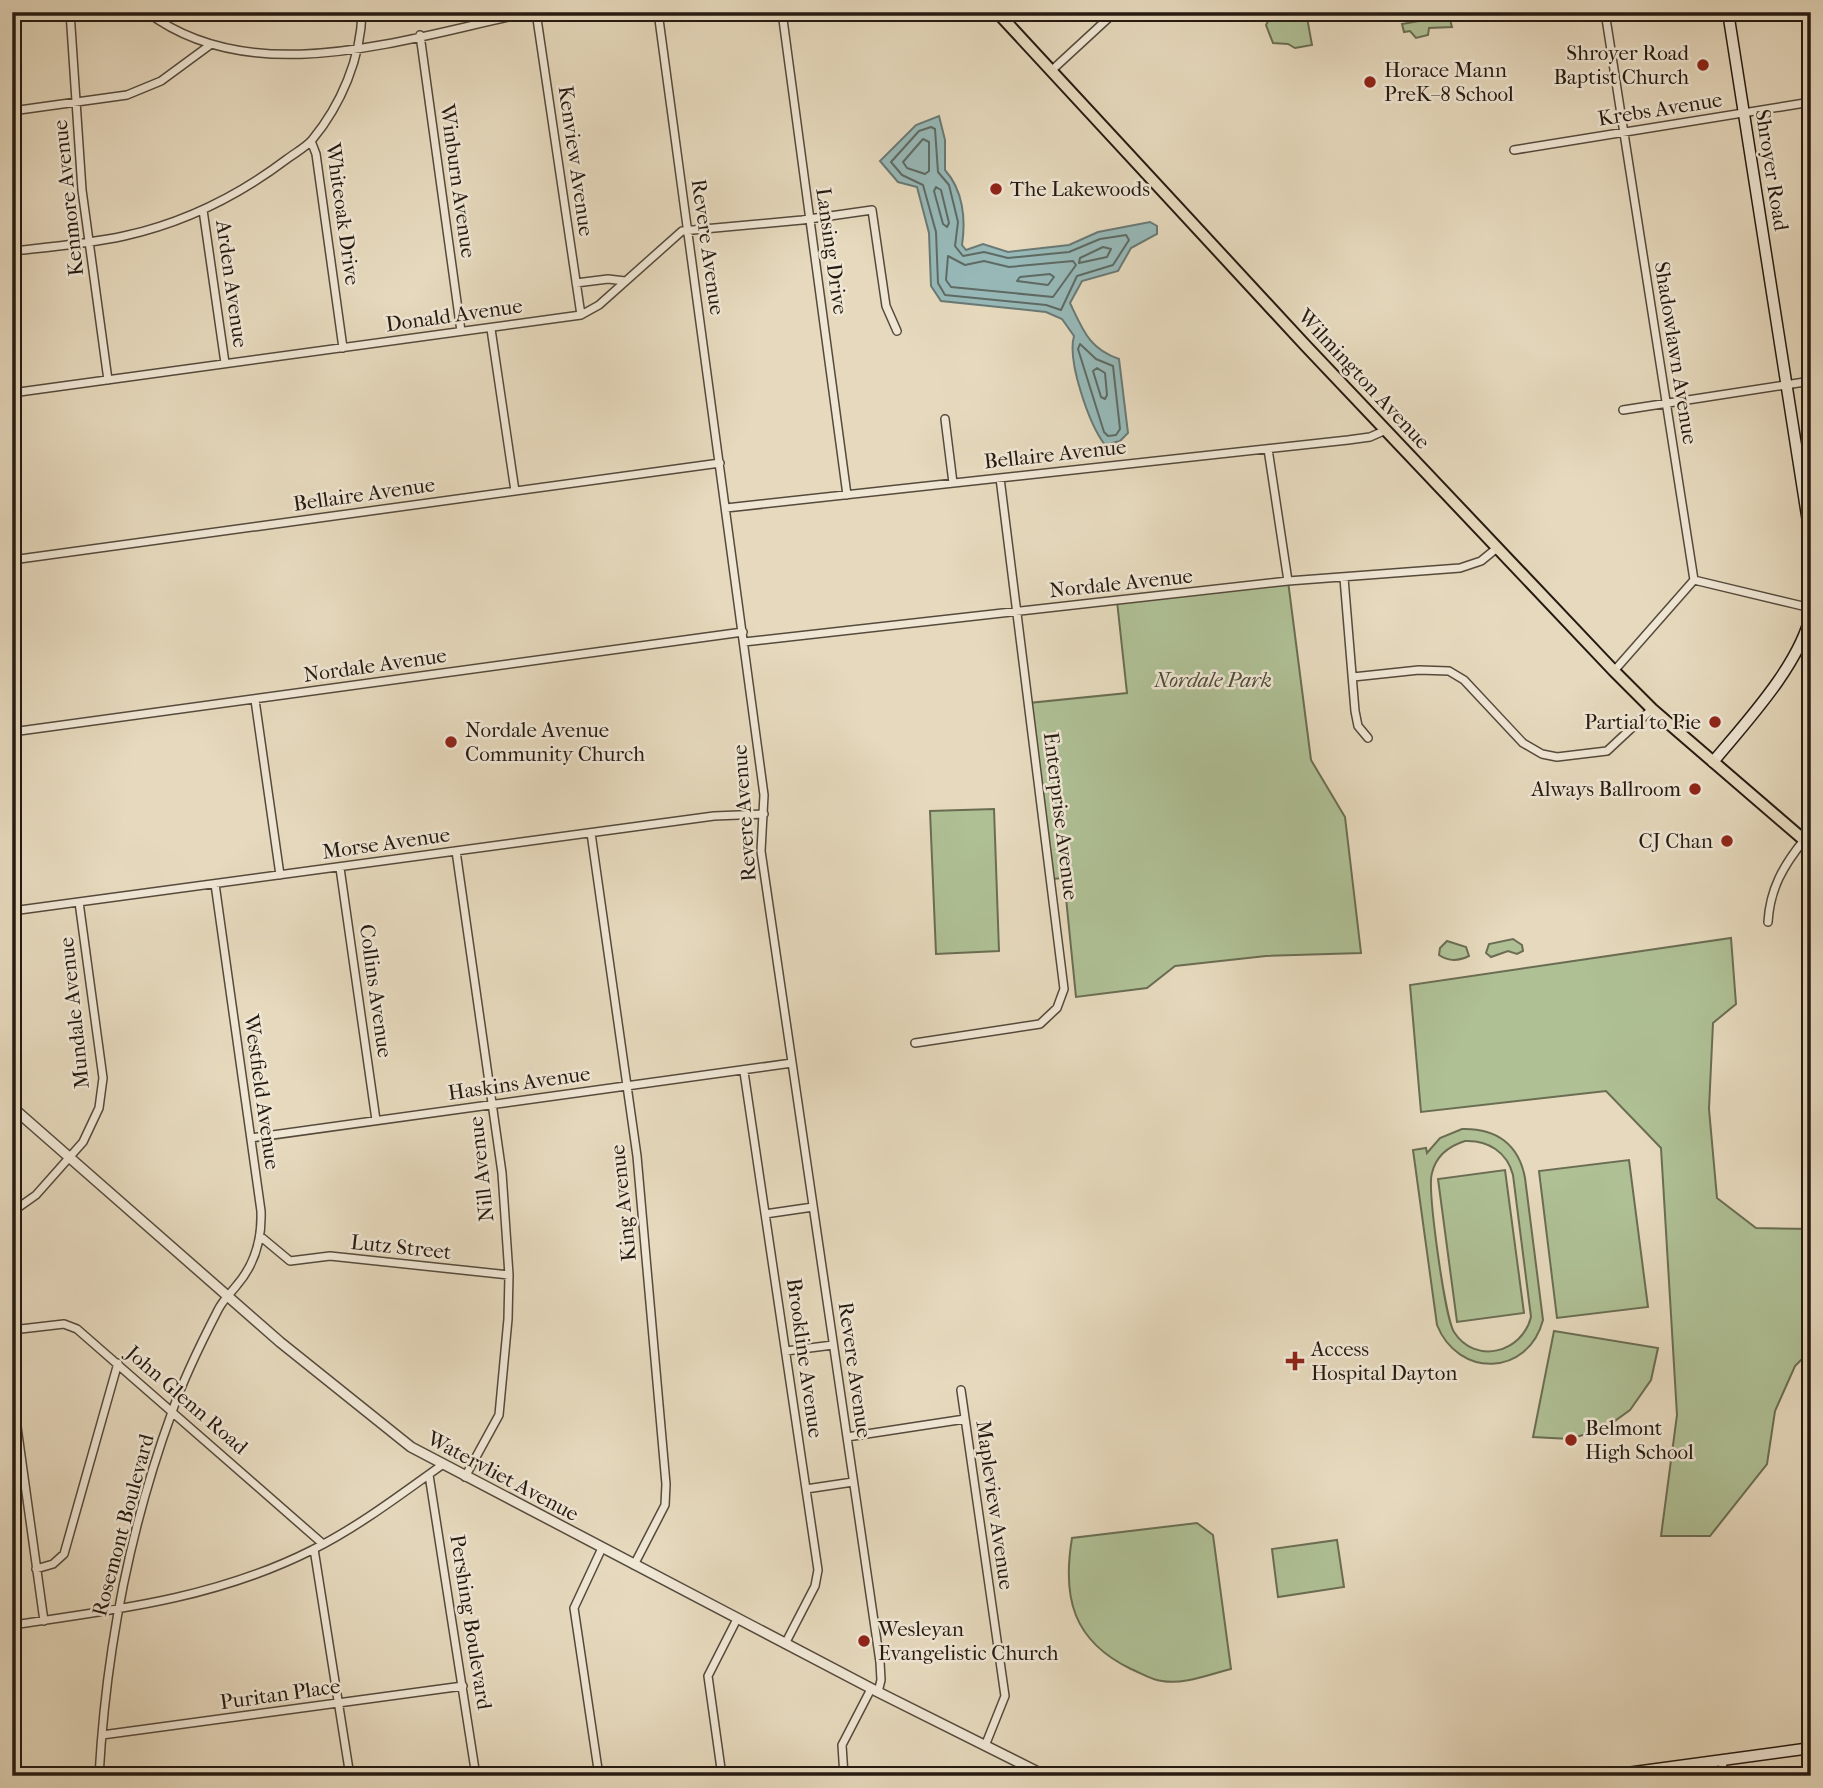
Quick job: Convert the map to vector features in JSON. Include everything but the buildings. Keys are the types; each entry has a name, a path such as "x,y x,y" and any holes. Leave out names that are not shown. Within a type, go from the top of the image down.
{"main road":[{"name":"Wilmington Avenue","path":"997,12 1386,430 1651,709 1808,839"},
{"name":"Shroyer Road","path":"1728,12 1811,541"},
{"path":"1713,762 1779,678 1798,645 1811,614"},
{"path":"1605,1776 1811,1748"}],"street":[{"name":"Kenmore Avenue","path":"70,12 89,242 108,380"},
{"path":"147,12 177,33 209,45 280,56 334,52 534,12"},
{"name":"Whiteoak Drive","path":"343,348 316,154 311,141 345,86 358,47 362,12"},
{"name":"Kenview Avenue","path":"534,12 580,315"},
{"name":"Revere Avenue","path":"658,12 764,795 761,851 880,1662 881,1680 842,1745 844,1776"},
{"name":"Lansing Drive","path":"782,12 847,495"},
{"path":"1051,71 1115,12"},
{"name":"Shadowlawn Avenue","path":"1605,12 1694,580"},
{"name":"Winburn Avenue","path":"420,36 461,331"},
{"path":"12,111 118,97 146,89 209,45"},
{"name":"Krebs Avenue","path":"1514,150 1811,102"},
{"path":"12,251 89,242 151,229 203,210 270,173 311,141"},
{"name":"Arden Avenue","path":"203,210 225,363"},
{"name":"Donald Avenue","path":"12,393 580,315 598,305 682,231 872,210 886,306 897,331"},
{"path":"576,283 608,279 625,281"},
{"path":"491,329 515,491"},
{"path":"1623,410 1811,381"},
{"path":"945,419 953,483"},
{"name":"Bellaire Avenue","path":"726,508 1359,439 1386,430"},
{"path":"1268,449 1288,581"},
{"name":"Bellaire Avenue","path":"12,560 719,463"},
{"name":"Enterprise Avenue","path":"915,1043 1040,1024 1057,1008 1064,989 1000,478"},
{"name":"Nordale Avenue","path":"744,642 1288,581 1460,568 1481,561 1497,548"},
{"path":"1343,578 1358,726 1368,738"},
{"path":"1614,671 1694,580 1811,608"},
{"name":"Nordale Avenue","path":"12,732 743,632"},
{"path":"1353,677 1419,670 1449,671 1464,680 1523,743 1542,754 1557,757 1607,751 1651,709"},
{"path":"255,700 279,874"},
{"name":"Morse Avenue","path":"12,911 714,816 764,814"},
{"name":"King Avenue","path":"591,833 628,1086 667,1498 634,1565"},
{"path":"1768,922 1772,890 1788,860 1808,839"},
{"name":"Nill Avenue","path":"456,851 502,1173 509,1275 508,1318 499,1411 465,1477"},
{"name":"Collins Avenue","path":"340,867 376,1120"},
{"name":"Westfield Avenue","path":"215,884 261,1211 260,1236 252,1262 227,1295"},
{"name":"Mundale Avenue","path":"12,1212 36,1195 69,1157 96,1118 103,1078 79,902"},
{"name":"Haskins Avenue","path":"251,1138 744,1072 792,1063"},
{"name":"Brookline Avenue","path":"744,1072 817,1578 785,1644"},
{"name":"Watervliet Avenue","path":"12,1107 227,1295 383,1425 442,1465 875,1691 1046,1776"},
{"path":"765,1214 813,1207"},
{"name":"Lutz Street","path":"260,1236 290,1261 323,1256 509,1275"},
{"name":"Rosemont Boulevard","path":"99,1776 117,1611 142,1503 172,1410 227,1295"},
{"name":"John Glenn Road","path":"12,1330 71,1326 118,1363 323,1544"},
{"path":"786,1351 833,1345"},
{"path":"36,1569 53,1564 64,1554 118,1363"},
{"name":"Mapleview Avenue","path":"961,1390 1005,1696 985,1746"},
{"path":"12,1391 44,1620"},
{"path":"847,1437 965,1419"},
{"path":"12,1625 117,1611 214,1589 314,1549 442,1465"},
{"name":"Pershing Boulevard","path":"429,1475 477,1776"},
{"path":"806,1489 853,1482"},
{"path":"599,1776 574,1608 602,1548"},
{"path":"314,1549 350,1776"},
{"path":"722,1776 708,1676 737,1619"},
{"name":"Puritan Place","path":"102,1735 463,1686"},
{"path":"1722,1760 1724,1776"}],"green space":[{"path":"1306,12 1312,45 1295,48 1288,44 1273,43 1266,25 1272,13"},
{"path":"1448,12 1467,12 1449,16 1452,27 1429,28 1428,35 1416,38 1410,31 1404,32 1402,24 1448,16"},
{"name":"Nordale Park","path":"1288,581 1311,760 1345,817 1361,953 1266,956 1175,966 1147,988 1076,997 1064,878 1052,879 1029,703 1127,693 1117,601"},
{"path":"994,809 999,951 936,954 930,811"},
{"path":"1731,938 1736,1004 1713,1023 1709,1109 1717,1198 1756,1228 1811,1229 1811,1350 1795,1366 1775,1411 1767,1464 1710,1536 1661,1536 1677,1415 1661,1148 1606,1091 1421,1112 1410,985"},
{"path":"1513,939 1522,945 1523,951 1517,954 1508,951 1491,957 1486,953 1489,944"},
{"path":"1447,941 1466,947 1469,956 1454,960 1439,955 1440,948"},
{"path":"1462,1129 1475,1129 1496,1135 1512,1148 1522,1166 1543,1320 1535,1339 1523,1352 1508,1361 1492,1364 1476,1362 1460,1355 1447,1342 1437,1325 1413,1150 1426,1148 1427,1153 1440,1138","holes":["1465,1141 1489,1145 1501,1154 1513,1175 1531,1317 1518,1339 1497,1350 1474,1349 1454,1332 1446,1304 1434,1227 1431,1184 1434,1167 1449,1149"]},
{"path":"1629,1160 1648,1307 1557,1318 1539,1171"},
{"path":"1505,1170 1524,1313 1457,1322 1438,1179"},
{"path":"1554,1331 1658,1348 1651,1380 1630,1410 1605,1428 1570,1439 1533,1437"},
{"path":"1197,1523 1213,1535 1231,1669 1170,1682 1150,1678 1111,1658 1084,1631 1071,1598 1069,1560 1072,1538"},
{"path":"1337,1540 1344,1587 1278,1597 1272,1549"}],"water":[{"path":"939,116 945,140 945,170 956,186 962,205 962,245 966,250 983,244 1008,252 1069,245 1098,232 1150,222 1157,226 1157,234 1131,248 1118,271 1082,281 1070,303 1083,330 1094,344 1119,359 1128,433 1120,441 1105,445 1092,423 1077,376 1074,336 1062,319 1046,312 941,301 931,286 929,233 917,187 898,182 880,161 916,125"}],"place":[{"name":"Shroyer Road Baptist Church","path":"1703,65"},
{"name":"Horace Mann PreK–8 School","path":"1370,82"},
{"name":"The Lakewoods","path":"996,189"},
{"name":"Partial to Pie","path":"1715,722"},
{"name":"Nordale Avenue Community Church","path":"451,742"},
{"name":"Always Ballroom","path":"1695,789"},
{"name":"CJ Chan","path":"1727,841"},
{"name":"Access Hospital Dayton","path":"1295,1361"},
{"name":"Belmont High School","path":"1571,1440"},
{"name":"Wesleyan Evangelistic Church","path":"864,1641"}]}
